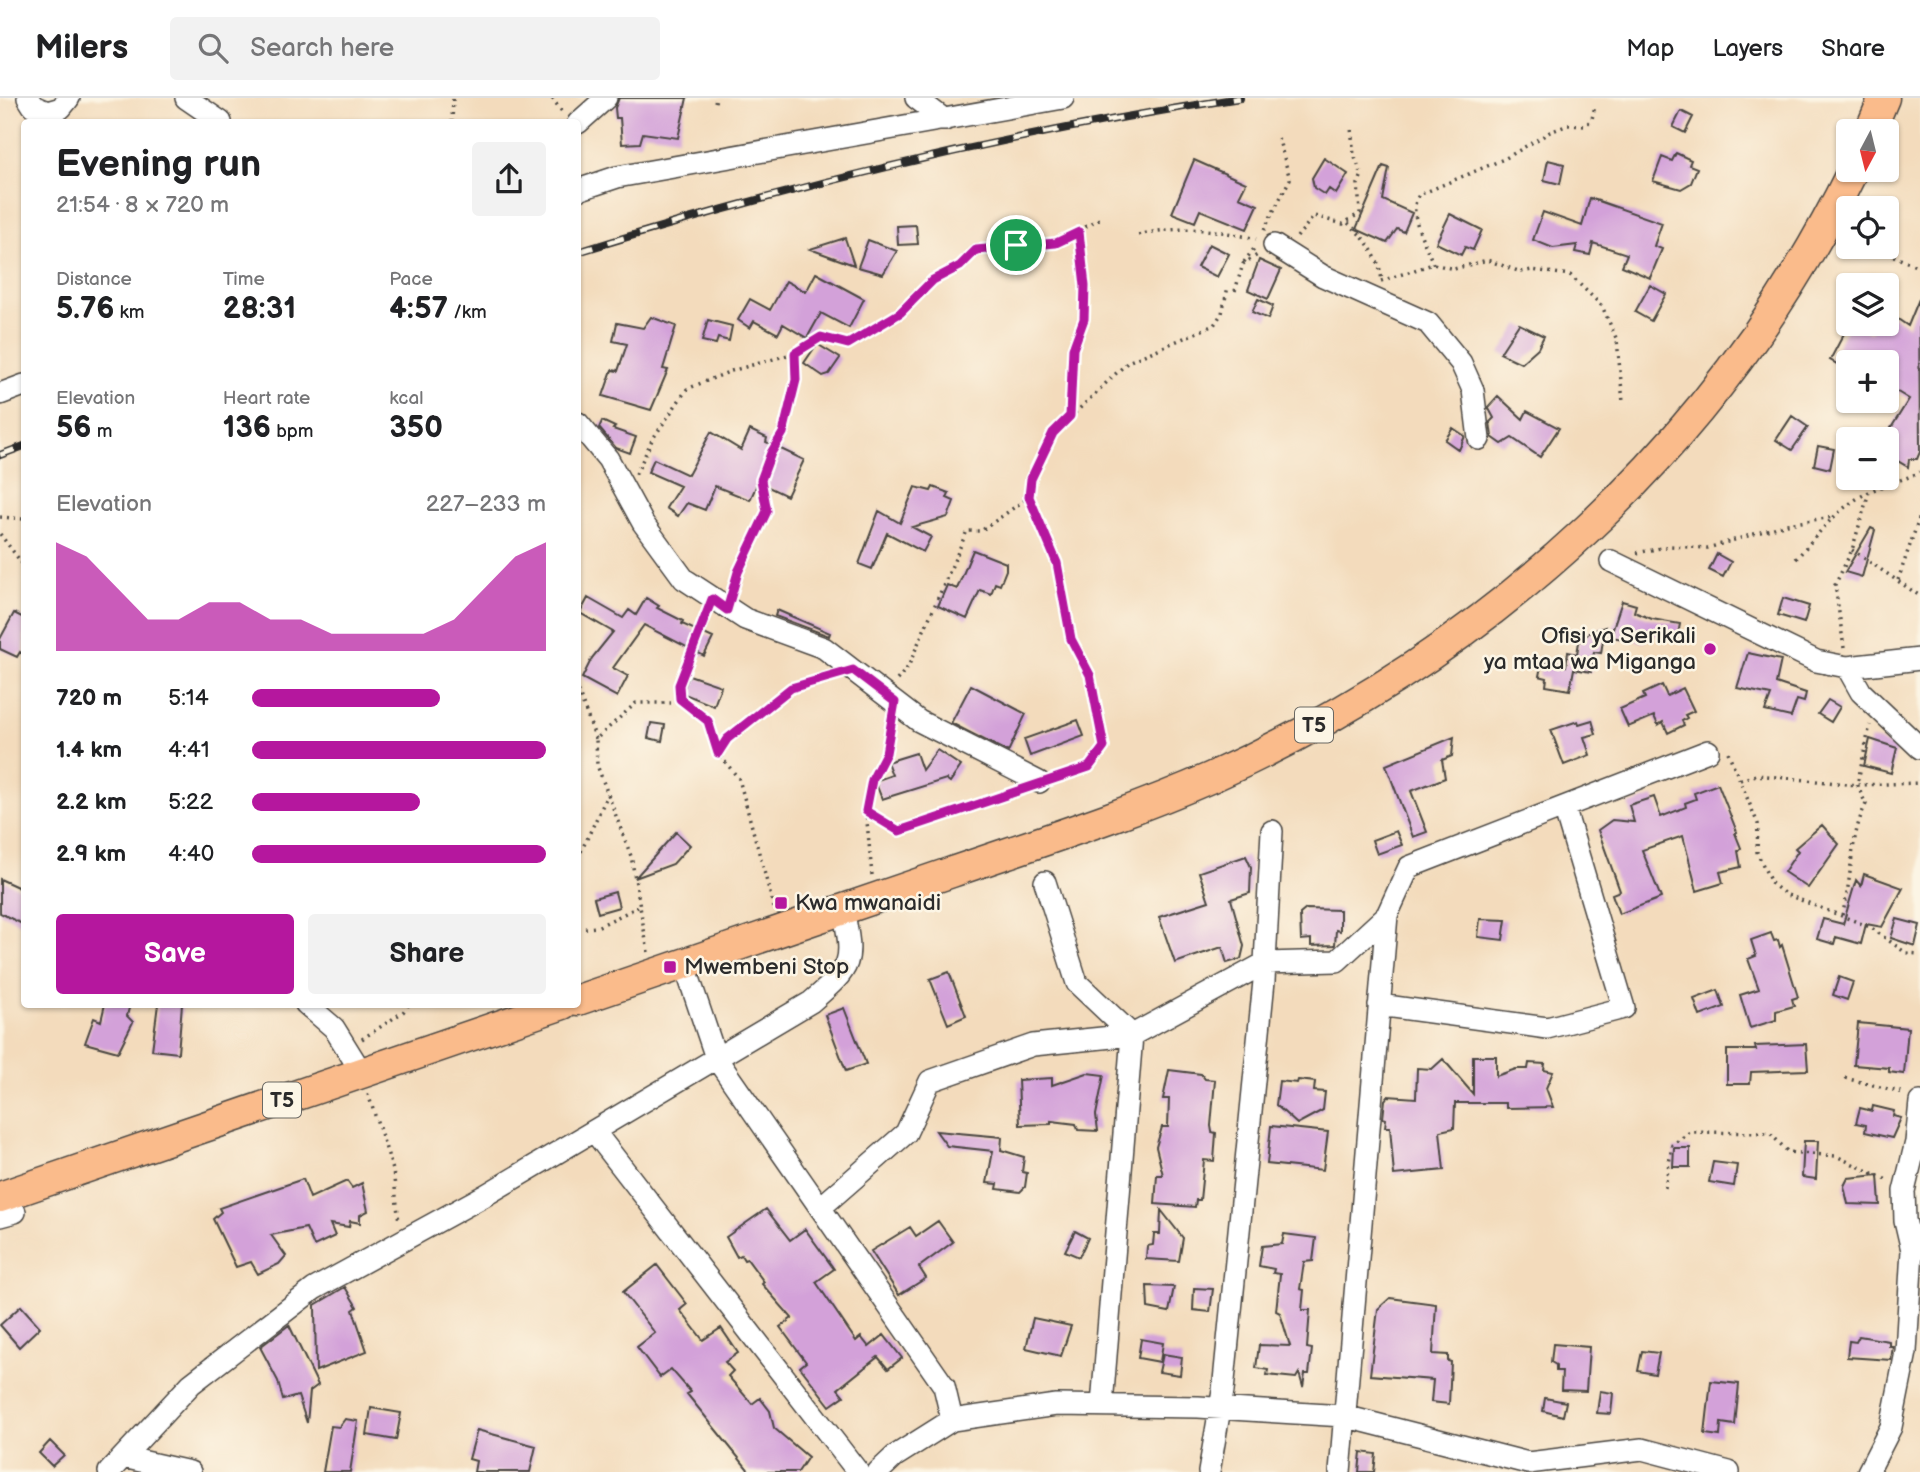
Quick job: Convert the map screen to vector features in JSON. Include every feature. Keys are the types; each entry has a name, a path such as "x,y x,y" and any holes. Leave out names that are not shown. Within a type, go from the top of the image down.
{"highway":[{"path":"1875,119 1884,98"},
{"name":"T5","path":"581,999 1123,812 1210,777 1350,706 1429,657 1490,613 1564,553 1640,477 1696,414 1758,334 1812,250 1847,182"},
{"name":"T5","path":"5,1208 362,1073 552,1008"}],"street":[{"path":"28,98 33,106 47,112 61,108 69,98"},
{"path":"186,98 217,119"},
{"path":"581,120 607,98"},
{"path":"916,98 945,120"},
{"path":"581,189 617,177 1063,98"},
{"path":"1267,243 1322,276 1428,323 1461,363 1473,390 1479,439"},
{"path":"0,394 21,386"},
{"path":"581,426 608,460 624,493 662,553 684,579 745,620 824,648 945,736 1039,782"},
{"path":"1611,561 1778,645 1816,661 1847,667 1920,659"},
{"path":"1847,667 1861,692 1920,748"},
{"path":"1340,1472 1387,915 1409,867 1716,747"},
{"path":"1379,1005 1547,1028 1624,1008 1564,807"},
{"path":"1209,1472 1220,1410 1265,963 1272,831"},
{"path":"1045,882 1077,983 1132,1035"},
{"path":"116,1464 191,1384 247,1337 314,1289 594,1131 780,1021 835,981 846,967 851,948 843,909"},
{"path":"820,1208 906,1133 930,1081 1033,1045 1132,1035 1265,963 1337,961 1387,915"},
{"path":"684,963 716,1058 944,1386 953,1420"},
{"path":"311,1008 334,1028 362,1073"},
{"path":"1102,1405 1132,1035"},
{"path":"1868,1472 1891,1427 1906,1352 1912,1250 1905,1220 1904,1191 1916,1142 1915,1098"},
{"path":"594,1131 858,1472"},
{"path":"1905,1220 1920,1241"},
{"path":"878,1472 895,1456 953,1420 1056,1405 1102,1405 1198,1407 1344,1416 1528,1463 1642,1449 1729,1472"},
{"path":"116,1464 190,1472"}],"path":[{"path":"452,119 453,98"},
{"path":"552,98 568,119"},
{"path":"1433,264 1415,215 1414,202 1419,195 1506,158 1550,132 1568,125 1585,126 1592,119 1595,106"},
{"path":"1348,223 1360,213 1358,184 1362,175 1354,155 1351,128"},
{"path":"1235,291 1243,264 1267,243 1271,211 1290,179 1278,137"},
{"path":"1138,235 1179,228 1201,229 1288,248 1314,216 1348,223 1363,236 1380,261 1382,281"},
{"path":"624,493 641,467 652,440 687,389 730,371 795,353 821,337 848,344 900,313 933,280 960,266 976,250 1056,243 1101,218"},
{"path":"1070,416 1073,349 1084,319 1085,286 1079,232"},
{"path":"1243,264 1267,243"},
{"path":"1899,258 1920,268"},
{"path":"1357,291 1433,264 1454,269 1487,260 1521,272 1532,270 1570,275 1602,306 1617,340 1623,402"},
{"path":"866,811 899,831 1089,767 1104,747 1090,675 1071,639 1057,563 1029,497 1031,479 1053,433 1070,416 1128,362 1214,325 1222,313 1228,287"},
{"path":"779,931 765,869 749,825 739,779 718,753 708,721 680,699 679,685 767,511 761,480 771,453 783,433 796,380 795,353"},
{"path":"1796,559 1833,517 1869,492 1920,472"},
{"path":"1847,667 1841,611 1835,585 1852,550 1869,492"},
{"path":"874,899 866,811 872,780 886,753 890,698 908,667 967,531 981,531 1029,497"},
{"path":"1898,580 1920,516"},
{"path":"0,517 21,519"},
{"path":"1611,561 1670,546 1708,548 1787,524 1833,517"},
{"path":"0,534 21,562"},
{"path":"1852,550 1920,596"},
{"path":"718,753 727,739 791,688 853,670"},
{"path":"581,699 596,739 597,765 631,856 652,974"},
{"path":"596,739 636,703 671,703"},
{"path":"1842,915 1849,890 1855,832 1866,804 1857,785 1875,706"},
{"path":"1716,747 1740,780 1758,824 1756,852 1771,883 1785,894 1870,927 1906,953 1920,954"},
{"path":"1740,780 1756,775 1857,785 1920,783"},
{"path":"581,852 608,794"},
{"path":"581,929 597,927 640,906"},
{"path":"345,1048 384,1026 404,1008"},
{"path":"362,1073 393,1170 401,1241"},
{"path":"1845,1078 1915,1098"},
{"path":"1665,1188 1669,1156 1678,1138 1690,1132 1746,1131 1770,1133 1788,1152 1836,1156 1874,1172 1904,1191"}],"building":[{"path":"619,98 687,98 678,138 643,133 640,143 622,144 620,118 616,118 615,108"},
{"path":"1681,111 1693,117 1685,133 1673,127"},
{"path":"1676,153 1691,160 1689,165 1697,168 1691,183 1681,189 1653,181 1662,157 1672,161"},
{"path":"1324,158 1348,174 1336,194 1329,189 1325,195 1314,188 1312,178"},
{"path":"1194,160 1246,183 1239,197 1258,205 1247,229 1200,210 1195,222 1172,213"},
{"path":"1548,160 1564,164 1560,184 1544,180"},
{"path":"1383,166 1389,168 1383,200 1412,213 1404,232 1397,229 1387,243 1356,229"},
{"path":"1590,198 1662,223 1654,246 1662,249 1650,278 1622,266 1627,254 1593,243 1590,255 1575,252 1577,245 1553,248 1533,240 1543,212 1582,226"},
{"path":"1450,214 1482,230 1473,250 1465,247 1461,255 1436,243"},
{"path":"916,225 918,244 898,245 897,226"},
{"path":"845,238 854,265 810,249"},
{"path":"868,240 897,251 883,274 858,267"},
{"path":"1209,244 1229,254 1217,277 1197,267"},
{"path":"1259,260 1281,270 1268,299 1248,290"},
{"path":"816,273 864,299 849,328 821,313 807,338 783,324 778,334 754,321 750,328 738,320 750,299 770,310 786,281 806,292"},
{"path":"1650,285 1666,294 1651,321 1635,312"},
{"path":"1258,299 1273,306 1268,319 1252,312"},
{"path":"1919,299 1920,452 1917,459 1909,459 1908,467 1899,462 1899,427 1892,427 1909,399 1899,393 1899,350 1836,350 1836,363 1830,360 1843,336 1899,336 1899,320 1908,326"},
{"path":"651,317 676,326 663,369 668,370 651,410 603,396 612,370 618,371 627,344 613,341 617,323 643,328"},
{"path":"708,320 732,326 729,341 718,338 716,344 702,341"},
{"path":"1519,324 1544,336 1538,348 1521,363 1500,353"},
{"path":"817,344 840,358 829,374 823,376 804,363"},
{"path":"1498,396 1523,419 1527,411 1559,428 1540,457 1512,438 1502,444 1492,437 1490,422 1494,418 1488,407"},
{"path":"1792,416 1808,427 1792,450 1776,440"},
{"path":"602,421 615,427 613,429 636,437 630,453 616,448 599,428"},
{"path":"1453,428 1465,436 1459,450 1445,440"},
{"path":"750,430 767,438 766,442 804,460 787,496 758,482 750,500 715,486 705,510 687,503 678,516 666,508 680,486 648,472 654,459 688,475 711,432 741,450"},
{"path":"1818,446 1834,449 1830,469 1814,465"},
{"path":"915,487 931,491 933,487 949,493 947,498 954,501 948,517 912,527 931,537 923,552 887,533 872,569 859,564 879,511 900,523"},
{"path":"1871,528 1875,530 1862,577 1845,572"},
{"path":"973,550 1006,563 1006,570 1000,585 995,583 991,594 980,590 967,619 938,606 947,585 957,589"},
{"path":"1717,554 1731,562 1723,577 1709,570"},
{"path":"588,598 623,618 629,610 636,615 646,598 659,606 657,608 683,621 682,624 713,638 704,656 644,625 613,668 628,676 617,697 582,678 592,658 613,632 581,611"},
{"path":"1783,598 1809,606 1804,623 1778,615"},
{"path":"1622,601 1636,605 1634,612 1652,619 1680,624 1677,639 1647,634 1645,642 1610,637"},
{"path":"777,610 830,633 829,636 775,616"},
{"path":"14,613 21,616 21,653 17,657 0,649 0,639"},
{"path":"1605,627 1601,653 1594,652 1591,672 1574,669 1570,690 1546,686 1547,678 1539,676 1542,661 1566,666 1568,652 1577,654 1579,642 1590,632"},
{"path":"1748,653 1781,660 1776,683 1806,693 1804,702 1797,700 1791,717 1765,711 1771,695 1737,688"},
{"path":"689,675 721,686 714,706 682,693"},
{"path":"971,685 1026,714 1008,752 951,723"},
{"path":"1662,685 1667,696 1683,688 1694,711 1685,715 1687,718 1682,721 1684,725 1668,733 1663,722 1658,725 1654,716 1628,727 1620,709 1645,698 1643,694"},
{"path":"1828,700 1840,707 1831,722 1818,714"},
{"path":"1078,720 1084,736 1030,756 1024,739"},
{"path":"1592,720 1596,734 1584,737 1590,755 1564,765 1551,730 1578,721 1579,724"},
{"path":"651,723 665,725 662,741 648,738"},
{"path":"1454,737 1452,756 1442,760 1445,778 1411,791 1427,832 1413,837 1386,765"},
{"path":"1870,739 1897,748 1891,773 1864,766"},
{"path":"937,750 961,766 950,782 946,779 882,799 875,781 892,775 887,762 916,753 922,770"},
{"path":"1718,784 1737,832 1735,833 1741,848 1738,851 1741,867 1720,872 1723,883 1697,891 1683,836 1642,850 1661,898 1619,914 1612,894 1620,891 1598,830 1612,820 1634,822 1629,805 1654,797 1661,817 1686,807 1685,803 1696,799 1694,793"},
{"path":"1822,825 1839,844 1808,888 1784,872 1798,851 1795,848"},
{"path":"1396,831 1402,845 1377,854 1372,840"},
{"path":"676,832 690,845 673,864 635,878"},
{"path":"1246,856 1251,867 1250,893 1231,899 1244,946 1241,959 1227,963 1222,947 1175,963 1159,917 1209,901 1199,872"},
{"path":"1864,874 1903,888 1882,927 1866,924 1861,944 1836,937 1834,944 1817,939 1823,919 1843,924 1856,880 1861,886"},
{"path":"0,879 21,889 21,924 0,913"},
{"path":"615,892 619,907 598,913 594,898"},
{"path":"1306,909 1340,910 1340,931 1336,930 1335,945 1311,946 1311,939 1301,940 1300,914"},
{"path":"1480,919 1506,920 1503,940 1478,937"},
{"path":"1897,919 1920,925 1915,946 1891,938"},
{"path":"1771,933 1774,941 1778,940 1780,947 1782,945 1798,997 1792,999 1794,1006 1776,1011 1776,1020 1750,1028 1740,995 1759,989 1748,959 1756,956 1751,940"},
{"path":"949,972 966,1016 948,1024 930,979"},
{"path":"1839,977 1853,982 1847,1000 1833,995"},
{"path":"1718,990 1724,1007 1700,1016 1694,999"},
{"path":"104,1008 129,1008 127,1016 133,1022 118,1052 85,1043 94,1018 101,1021"},
{"path":"157,1008 182,1008 178,1053 152,1050"},
{"path":"844,1008 866,1064 846,1071 825,1015"},
{"path":"1858,1023 1908,1028 1904,1074 1889,1072 1889,1068 1854,1065"},
{"path":"1806,1044 1808,1070 1751,1072 1750,1084 1727,1084 1727,1050 1756,1050 1755,1046"},
{"path":"1473,1056 1496,1056 1496,1076 1516,1069 1528,1069 1529,1063 1545,1064 1544,1070 1553,1072 1546,1088 1553,1107 1506,1108 1506,1103 1455,1103 1454,1128 1440,1131 1444,1170 1394,1175 1390,1127 1385,1127 1386,1119 1383,1118 1385,1100 1388,1096 1416,1098 1417,1068 1432,1069 1443,1059 1473,1094"},
{"path":"1169,1070 1201,1074 1205,1079 1215,1080 1211,1126 1212,1132 1216,1133 1214,1161 1204,1160 1200,1200 1196,1200 1195,1207 1155,1204 1157,1175 1163,1175 1156,1147 1162,1127 1168,1127 1169,1099 1163,1099"},
{"path":"1087,1073 1104,1075 1096,1115 1098,1131 1078,1130 1076,1124 1051,1121 1051,1124 1020,1125 1018,1080 1052,1078 1052,1085"},
{"path":"1298,1080 1315,1082 1314,1091 1325,1092 1323,1110 1297,1124 1276,1105 1279,1081 1297,1083"},
{"path":"1873,1106 1894,1111 1893,1116 1901,1118 1892,1138 1865,1132 1866,1125 1856,1123 1860,1108 1872,1111"},
{"path":"1271,1126 1328,1132 1323,1170 1267,1164"},
{"path":"936,1131 1002,1137 1001,1150 1024,1157 1022,1172 1027,1173 1025,1187 1020,1192 997,1189 998,1184 987,1183 993,1151 947,1146"},
{"path":"1804,1141 1818,1141 1816,1179 1802,1177"},
{"path":"1674,1148 1690,1148 1690,1167 1673,1167"},
{"path":"1713,1162 1737,1165 1734,1186 1709,1182"},
{"path":"1878,1175 1880,1205 1848,1204 1844,1186 1848,1178"},
{"path":"303,1179 310,1198 347,1181 352,1188 362,1183 368,1211 360,1215 360,1223 350,1221 349,1227 330,1224 335,1236 314,1246 306,1228 271,1235 286,1256 279,1264 258,1274 251,1262 236,1267 213,1219 221,1212 219,1208"},
{"path":"766,1209 790,1240 805,1229 834,1269 816,1282 856,1341 861,1337 869,1347 884,1335 902,1358 888,1369 878,1357 838,1389 844,1396 830,1406 800,1367 806,1362 780,1327 792,1318 762,1284 764,1282 747,1259 744,1260 741,1255 737,1257 726,1237"},
{"path":"1161,1210 1183,1238 1179,1261 1146,1259 1147,1246 1153,1245 1154,1234 1160,1234"},
{"path":"938,1221 953,1242 919,1267 926,1278 899,1295 871,1251 910,1227 916,1236"},
{"path":"1075,1231 1088,1238 1079,1257 1065,1251"},
{"path":"1284,1234 1316,1238 1313,1261 1304,1262 1300,1289 1304,1290 1302,1310 1310,1310 1307,1348 1312,1349 1309,1374 1305,1374 1303,1387 1299,1373 1296,1378 1267,1375 1268,1370 1256,1368 1259,1345 1290,1346 1280,1313 1276,1311 1280,1274 1273,1273 1274,1269 1259,1266 1262,1246 1282,1244"},
{"path":"657,1265 687,1304 680,1310 703,1340 721,1328 738,1353 725,1362 733,1371 728,1376 752,1404 760,1398 770,1411 774,1428 808,1457 798,1472 750,1472 687,1394 691,1392 671,1369 660,1377 637,1347 655,1333 623,1292"},
{"path":"1147,1286 1174,1287 1169,1312 1148,1308"},
{"path":"345,1287 357,1307 353,1310 367,1351 316,1371 315,1305"},
{"path":"1194,1288 1213,1289 1210,1312 1193,1310"},
{"path":"1390,1298 1436,1304 1433,1354 1448,1355 1448,1361 1451,1362 1449,1404 1431,1402 1433,1380 1370,1375 1378,1309"},
{"path":"21,1306 40,1327 19,1347 0,1325"},
{"path":"1033,1318 1071,1326 1061,1356 1026,1348"},
{"path":"289,1325 318,1385 310,1391 307,1423 298,1396 283,1400 278,1381 260,1347"},
{"path":"1859,1336 1889,1341 1889,1346 1893,1346 1891,1360 1847,1357 1849,1341 1856,1342"},
{"path":"1141,1339 1163,1343 1160,1362 1138,1358"},
{"path":"1553,1344 1589,1347 1586,1391 1561,1390 1562,1371 1556,1371 1556,1365 1551,1362"},
{"path":"1642,1351 1659,1353 1655,1374 1638,1371"},
{"path":"1163,1354 1182,1357 1180,1375 1159,1372"},
{"path":"1711,1381 1739,1384 1735,1425 1721,1423 1720,1436 1705,1434"},
{"path":"1600,1391 1613,1393 1611,1414 1597,1413"},
{"path":"1545,1398 1566,1402 1563,1416 1543,1411"},
{"path":"371,1408 401,1413 396,1440 367,1435"},
{"path":"345,1419 358,1421 350,1472 323,1472 331,1426 339,1427"},
{"path":"477,1430 536,1446 530,1472 474,1472 476,1461 469,1459"},
{"path":"50,1441 64,1455 52,1466 39,1453"},
{"path":"1361,1452 1376,1454 1374,1472 1359,1472"}],"railway":[{"path":"581,251 741,204 906,163 1073,127 1240,98"},
{"path":"0,455 21,447"}],"place":[{"name":"Ofisi ya Serikali ya mtaa wa Miganga","path":"1710,649"},
{"name":"Kwa mwanaidi","path":"781,903"},
{"name":"Mwembeni Stop","path":"670,967"}],"route":[{"path":"1079,232 1085,286 1084,319 1073,349 1070,416 1053,433 1031,479 1029,497 1057,563 1071,639 1090,675 1104,747 1089,767 899,831 866,811 872,780 886,753 895,702 853,670 791,688 727,739 718,753 708,721 680,699 679,685 708,617 712,599 727,610 738,572 767,511 761,480 771,453 783,433 796,380 795,353 821,337 848,344 900,313 933,280 960,266 976,250 1016,245 1056,243 1079,232"}]}
